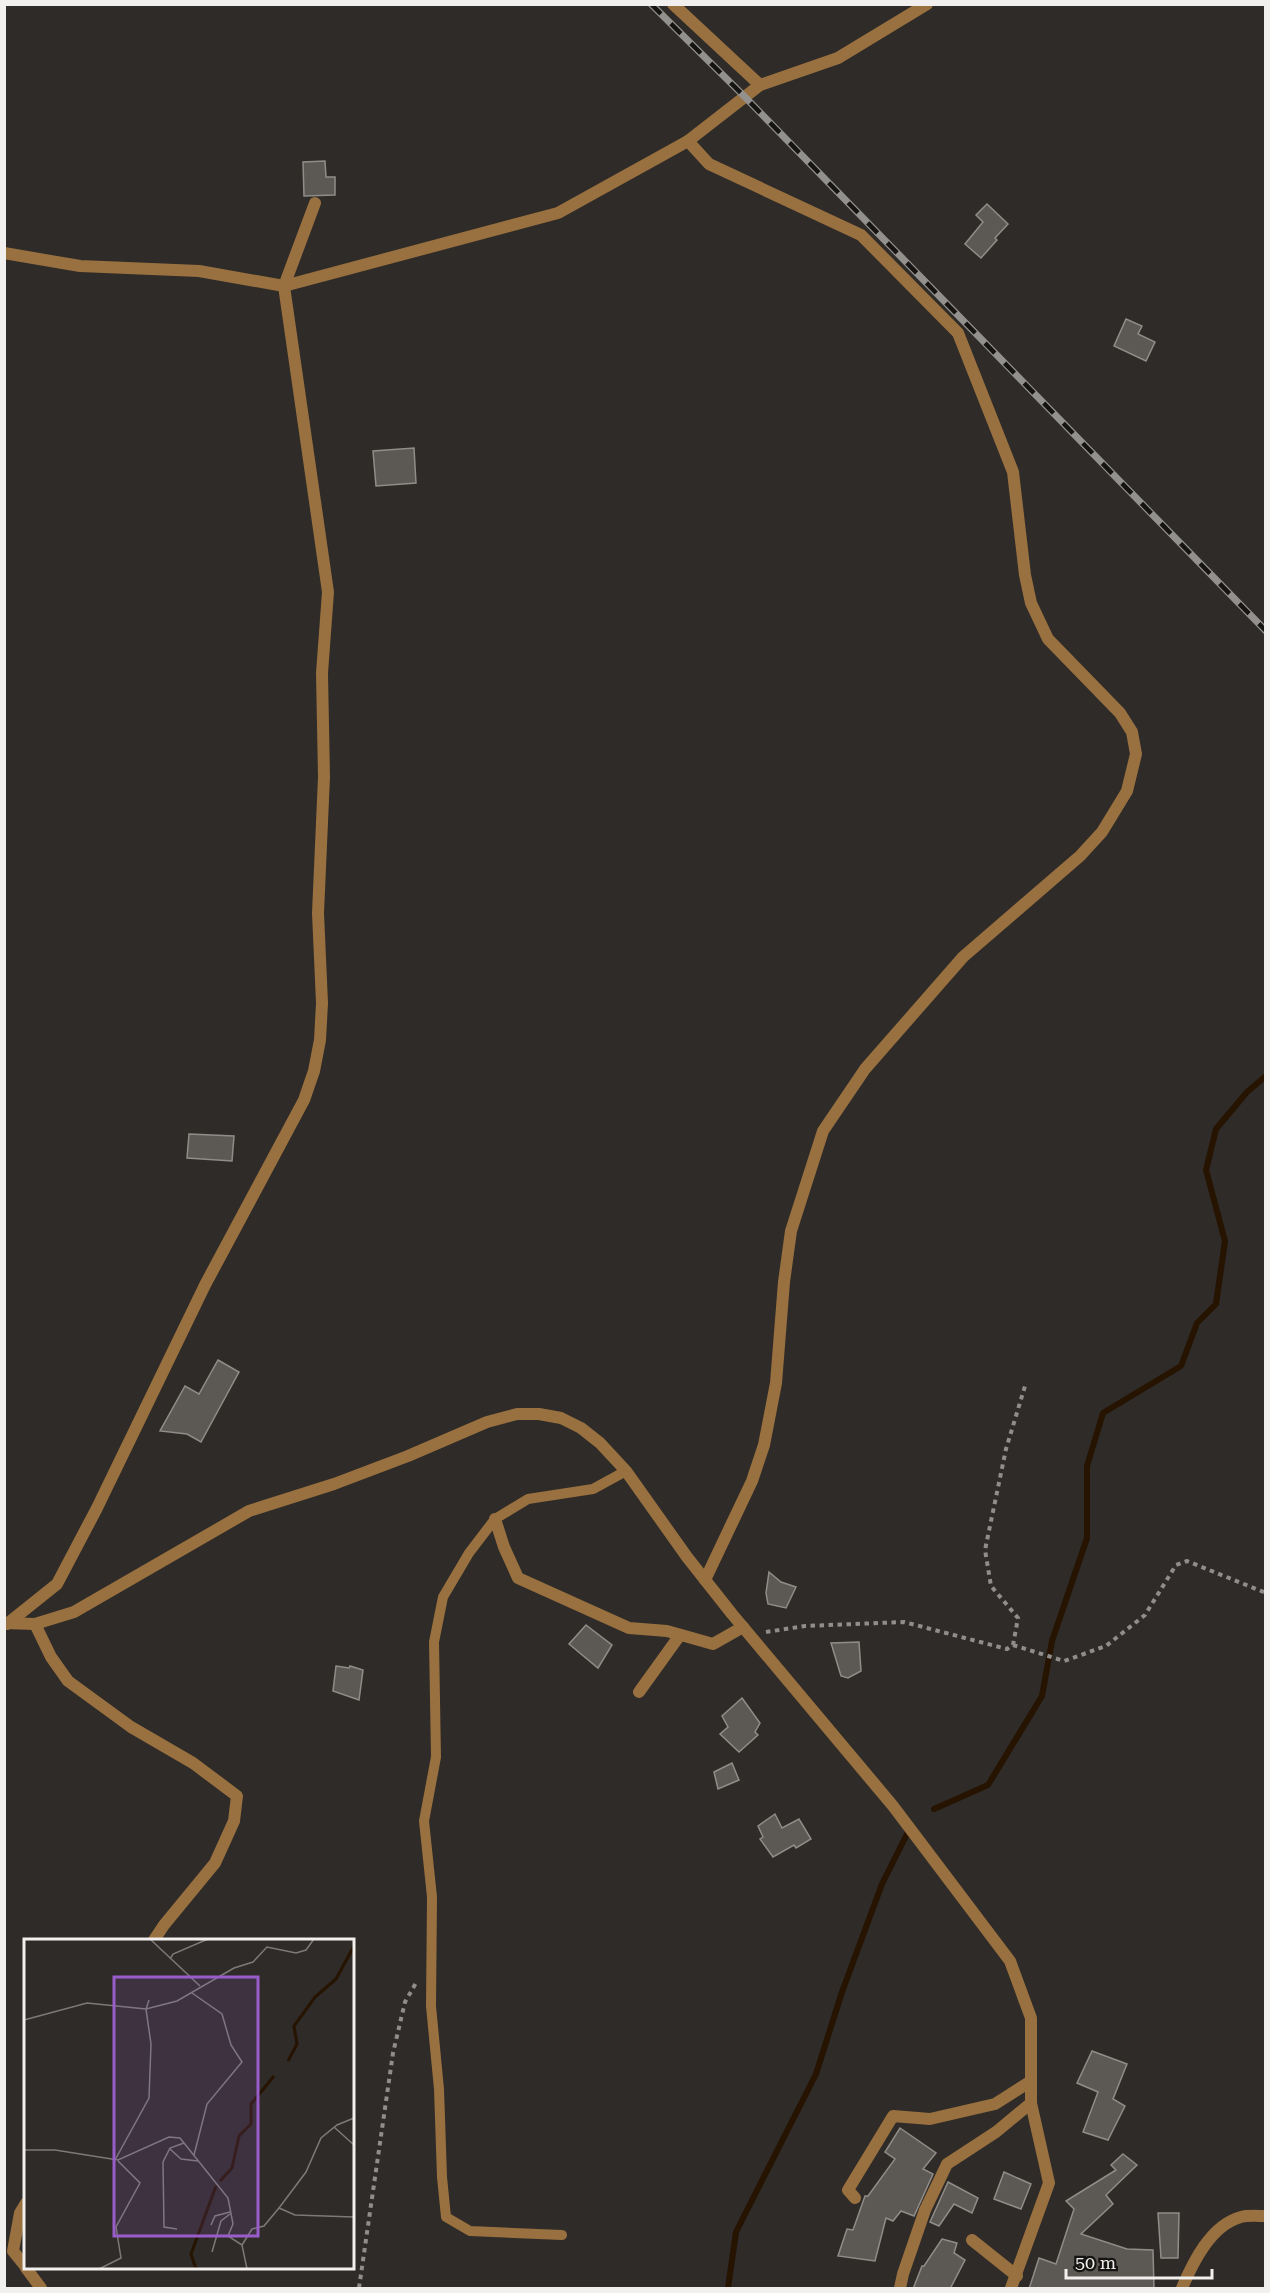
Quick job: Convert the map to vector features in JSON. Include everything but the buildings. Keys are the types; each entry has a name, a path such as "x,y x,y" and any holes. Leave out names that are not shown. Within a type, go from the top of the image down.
{"street":[{"path":"673,4 760,85"},
{"path":"4,253 80,266 198,271 284,286 558,213 688,141 760,85 838,58 927,4"},
{"path":"688,141 709,164 861,236 958,333 1013,472 1024,575 1031,603 1048,639 1119,713 1132,732 1136,754 1127,791 1102,832 1080,856 963,957 865,1069 823,1131 791,1231 784,1282 776,1383 764,1445 752,1481 705,1580"},
{"path":"6,1624 57,1584 102,1498 205,1285 304,1100 314,1071 320,1040 322,1004 318,913 324,777 322,673 328,592 284,286 315,203"},
{"path":"6,1624 34,1624 75,1612 249,1511 344,1480 408,1456 487,1422 517,1414 539,1414 561,1418 581,1428 626,1471 705,1580 893,1806 1010,1962 1031,2018 1031,2103 1050,2183 1011,2289"},
{"path":"495,1519 518,1578 629,1628 667,1631 713,1644 746,1631"},
{"path":"34,1624 51,1657 68,1682 131,1727 193,1763 237,1796 234,1821 215,1863 155,1939"},
{"path":"639,1692 680,1635"},
{"path":"855,2198 848,2190 893,2116 930,2119 995,2104 1031,2081"},
{"path":"900,2289 903,2274 926,2210 947,2164 996,2132 1031,2103"},
{"path":"24,2206 20,2213 13,2251 24,2265"},
{"path":"1182,2289 1193,2262 1218,2230 1241,2217 1266,2216"},
{"path":"972,2240 1017,2276"},
{"path":"27,2269 41,2289"}],"lane":[{"path":"562,2235 470,2230 446,2217 442,2177 439,2089 431,2007 432,1897 424,1821 436,1757 434,1642 443,1597 470,1553 495,1519 528,1498 593,1489 626,1471"}],"path":[{"path":"1012,1646 1018,1618 991,1586 985,1550 1006,1449 1025,1386"},
{"path":"746,1631 904,1622 1007,1649 1012,1646 1062,1661 1106,1646 1145,1615 1176,1565 1187,1561 1266,1593"},
{"path":"359,2289 395,2043 405,2002 431,1960"}],"waterway":[{"path":"934,1809 988,1785 1042,1696 1052,1641 1087,1538 1087,1466 1103,1413 1181,1366 1197,1323 1216,1304 1225,1241 1206,1170 1216,1129 1247,1092 1266,1076"},
{"path":"728,2288 736,2232 816,2074 842,1992 882,1884 908,1832"}],"railway":[{"path":"651,4 745,97 1266,631"}]}
